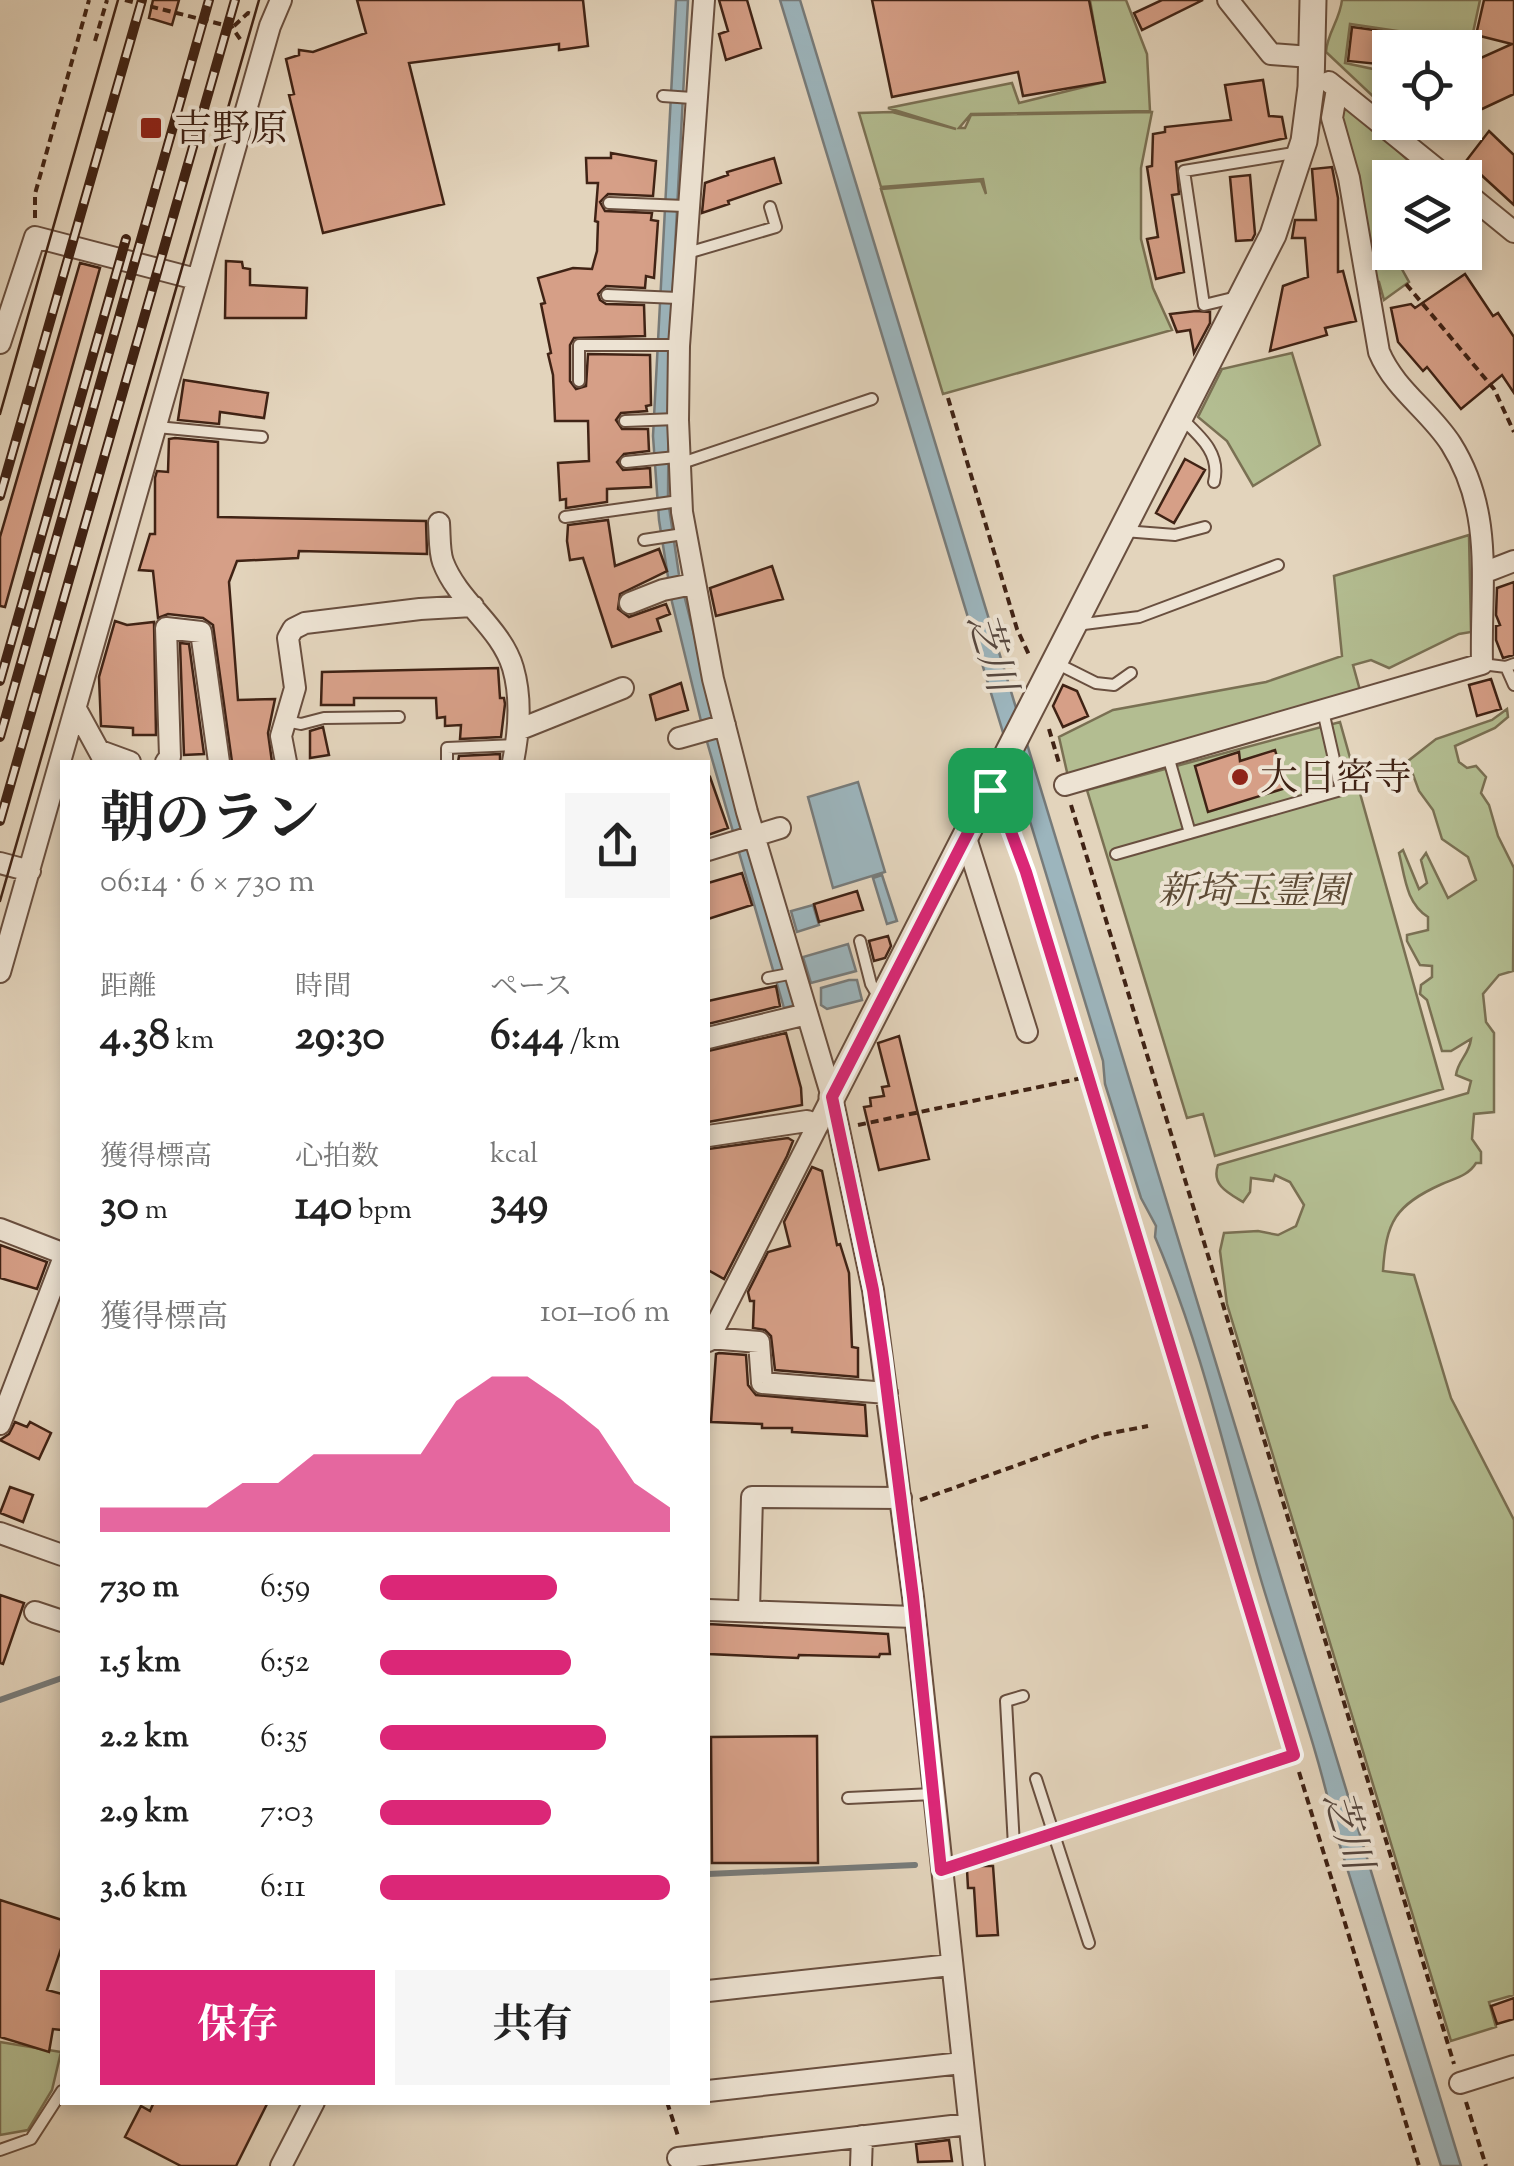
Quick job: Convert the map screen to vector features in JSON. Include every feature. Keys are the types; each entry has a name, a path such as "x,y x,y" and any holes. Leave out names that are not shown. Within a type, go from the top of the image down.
{"street":[{"path":"62,760 196,279 281,0"},
{"path":"704,0 693,98 680,298 680,501 723,726 832,1097"},
{"path":"1228,0 1271,54 1311,52"},
{"path":"1298,0 1311,52 1337,89 1426,160"},
{"path":"974,2166 888,1393 873,1290 829,1127 832,1097 1273,235 1301,152 1313,0"},
{"path":"1311,52 1326,0"},
{"path":"1066,785 1482,664 1483,572 1477,499 1465,468 1430,417 1388,374 1379,352 1349,178 1332,118 1337,89"},
{"path":"1482,206 1514,232"},
{"path":"0,343 35,237 196,279"},
{"path":"439,523 442,559 512,666 517,692 516,746 623,688"},
{"path":"1483,572 1514,561"},
{"path":"630,603 693,584"},
{"path":"286,760 280,736 294,688 288,655 288,638 293,629 305,623 473,606"},
{"path":"168,760 166,628 202,632 219,760"},
{"path":"76,709 102,757"},
{"path":"686,736 723,726"},
{"path":"0,972 60,766"},
{"path":"710,849 780,828"},
{"path":"966,838 1027,1032"},
{"path":"0,863 30,872"},
{"path":"710,1038 808,1014"},
{"path":"710,1136 808,1120 829,1127"},
{"path":"710,1335 829,1127"},
{"path":"0,1229 60,1265"},
{"path":"0,1424 60,1271"},
{"path":"710,1339 759,1342 762,1383 888,1393"},
{"path":"749,1612 752,1496 901,1502"},
{"path":"0,1533 60,1555"},
{"path":"710,1610 914,1617"},
{"path":"35,1612 60,1620"},
{"path":"710,1991 952,1964"},
{"path":"710,2091 962,2063"},
{"path":"1460,2083 1514,2066"},
{"path":"281,2166 312,2105"},
{"path":"678,2158 761,2157 862,2136 969,2124"},
{"path":"861,2166 862,2136"}],"lane":[{"path":"662,96 693,98"},
{"path":"1245,295 1204,305 1184,171 1301,152"},
{"path":"609,203 686,206"},
{"path":"683,254 776,227 770,207"},
{"path":"607,295 680,298"},
{"path":"579,381 580,345 678,345"},
{"path":"626,462 678,460 872,399"},
{"path":"1182,418 1204,440 1214,458 1214,482"},
{"path":"624,421 677,420"},
{"path":"156,427 262,437"},
{"path":"566,517 680,501"},
{"path":"1123,531 1174,536 1204,527"},
{"path":"648,539 684,534"},
{"path":"1075,626 1139,617 1278,564"},
{"path":"1482,664 1510,666 1514,686"},
{"path":"1044,685 1114,685 1131,672"},
{"path":"1116,854 1342,790 1324,711"},
{"path":"286,720 301,724 324,718 399,717"},
{"path":"448,760 448,748 516,746"},
{"path":"1168,755 1190,834"},
{"path":"860,941 871,984 881,1001"},
{"path":"768,978 795,972"},
{"path":"1014,1846 1006,1701 1023,1696"},
{"path":"941,1870 1294,1755"},
{"path":"1036,1779 1089,1943"},
{"path":"848,1798 932,1794"},
{"path":"0,2150 31,2138 60,2094"}],"path":[{"path":"35,237 36,194 89,0"},
{"path":"95,41 107,0"},
{"path":"124,0 232,27 241,41 250,44"},
{"path":"232,27 248,13"},
{"path":"1406,284 1494,389 1514,432"},
{"path":"948,398 1017,629 1044,685 1066,785 1486,2166"},
{"path":"993,784 1026,872 1419,2166"},
{"path":"829,1127 1087,1078"},
{"path":"901,1502 1101,1435 1148,1426"},
{"path":"668,2105 678,2134 678,2158"}],"green space":[{"path":"1090,0 1126,0 1147,54 1150,111 971,114 959,128 965,128 971,115 1152,112 1141,168 1141,239 1153,288 1172,330 943,394 881,189 981,181 986,194 983,179 881,187 859,113 892,112 956,129 888,108 1012,83 1019,103 1104,82"},
{"path":"1342,0 1480,0 1474,30 1390,30 1350,24 1345,63 1372,69 1372,95 1326,52"},
{"path":"1341,98 1372,127 1372,140 1386,140 1408,160 1372,160 1372,270 1402,270 1409,282 1384,300 1379,282 1371,284 1338,118"},
{"path":"1292,353 1320,445 1253,486 1227,441 1198,417 1222,369"},
{"path":"1469,535 1471,632 1389,668 1371,660 1353,665 1361,694 1069,781 1059,737 1113,710 1266,682 1342,656 1334,576"},
{"path":"1507,709 1508,717 1495,728 1455,746 1459,762 1467,768 1476,766 1486,777 1481,793 1514,868 1513,971 1499,975 1483,994 1486,1022 1494,1033 1494,1112 1474,1114 1472,1139 1481,1152 1481,1163 1413,1200 1396,1217 1387,1240 1383,1271 1414,1275 1451,1398 1514,1520 1514,1995 1489,2002 1496,2027 1451,2041 1227,1304 1220,1251 1224,1233 1258,1231 1278,1235 1296,1226 1304,1205 1290,1182 1275,1175 1273,1181 1251,1178 1250,1192 1243,1202 1222,1188 1216,1172 1218,1165 1468,1093 1471,1081 1456,1075 1471,1039 1451,1051 1442,1051 1427,1000 1420,994 1421,985 1432,977 1432,966 1420,965 1407,935 1428,930 1428,917 1411,897 1399,853 1403,850 1419,889 1427,883 1421,860 1426,853 1448,898 1476,880 1468,857 1442,839 1433,810 1419,791 1408,761 1436,739 1492,720"},
{"name":"新埼玉霊園","path":"1340,722 1443,1089 1215,1156 1203,1114 1187,1118 1087,790"},
{"path":"0,2042 60,2052 52,2090 28,2130 0,2135"}],"water":[{"path":"676,0 688,0 669,363 668,500 679,575 716,721 796,1005 784,1008 701,721 672,602 659,520 653,436"},
{"name":"芝川","path":"780,0 800,0 1461,2166 1441,2166 1335,1830 1200,1361 1105,1084 1103,1061"},
{"path":"858,782 885,872 833,888 808,797"},
{"path":"882,875 897,921 887,924 873,878"},
{"path":"813,905 819,925 797,932 791,911"},
{"path":"848,944 856,971 811,983 803,957"},
{"path":"857,980 862,1000 827,1009 821,1005 821,988"}],"building":[{"path":"153,0 179,0 172,25 149,18"},
{"path":"357,0 583,0 588,46 559,50 559,44 409,63 444,204 323,233 289,95 294,94 286,59 299,55 299,50 313,52 366,33"},
{"path":"719,0 747,0 761,48 726,60 719,34 728,31"},
{"path":"872,0 1089,0 1105,82 1023,96 1018,72 892,97"},
{"path":"1162,0 1203,0 1142,30 1134,13"},
{"path":"1484,0 1514,0 1514,94 1482,109 1482,57 1512,44 1482,36 1482,30 1477,30"},
{"path":"1352,27 1374,30 1372,63 1348,61"},
{"path":"1263,80 1269,116 1282,117 1286,138 1176,162 1179,194 1172,195 1184,272 1156,279 1147,239 1158,237 1147,167 1152,166 1153,134 1165,132 1165,127 1231,120 1225,85"},
{"path":"1489,131 1514,155 1514,205 1482,176 1482,160 1467,160"},
{"path":"611,153 656,161 653,196 608,194 600,202 605,211 652,213 651,220 658,221 654,278 646,276 645,288 606,286 598,294 606,304 644,305 645,336 574,338 570,345 570,381 576,389 586,386 588,354 650,355 651,405 646,406 647,411 621,413 616,420 622,429 648,429 649,451 624,454 617,462 623,470 650,468 651,487 607,489 607,502 566,508 566,499 560,500 558,463 589,461 588,421 555,421 548,354 551,353 538,278 573,268 592,269 597,251 598,183 587,183 586,158 611,158"},
{"path":"774,158 781,183 702,213 705,183"},
{"path":"1332,167 1338,198 1338,272 1343,271 1356,321 1325,328 1327,335 1270,351 1283,286 1308,277 1305,238 1292,238 1295,220 1316,220 1312,169"},
{"path":"1250,175 1255,234 1252,240 1236,241 1230,177"},
{"path":"226,261 242,262 243,268 250,269 250,285 307,288 306,318 225,318"},
{"path":"80,263 100,268 5,607 0,606 0,537"},
{"path":"1465,274 1493,316 1498,313 1514,337 1514,393 1502,375 1461,409 1427,367 1423,371 1398,342 1391,308 1411,304 1415,308"},
{"path":"1210,312 1210,323 1194,353 1190,330 1177,332 1170,314"},
{"path":"184,380 268,393 264,418 220,412 219,424 178,420"},
{"path":"169,439 218,442 218,517 426,521 427,554 299,551 298,558 237,561 229,582 238,700 275,699 268,733 272,760 232,760 213,625 203,618 168,614 158,618 153,571 139,570 150,534 155,534 155,478 157,471 168,472"},
{"path":"1185,459 1205,470 1174,523 1156,513"},
{"path":"608,520 615,566 659,549 667,571 620,594 618,609 629,617 666,604 670,614 657,619 661,631 612,647 583,558 570,560 567,541 568,525"},
{"path":"772,566 783,599 716,616 710,588"},
{"path":"1514,582 1514,655 1503,658 1496,640 1496,626 1500,625 1496,615 1497,588"},
{"path":"115,621 127,625 154,622 156,735 133,735 133,728 101,726 99,677"},
{"path":"180,643 189,644 204,754 184,755"},
{"path":"498,668 500,698 504,698 505,704 501,737 460,739 461,725 445,726 445,717 437,718 436,698 354,698 354,705 321,705 322,672"},
{"path":"1491,679 1501,709 1477,716 1469,685"},
{"path":"681,683 688,710 656,720 650,695"},
{"path":"1063,685 1077,691 1088,716 1063,727 1053,706"},
{"path":"323,727 329,755 310,758 310,731"},
{"name":"大日密寺","path":"1275,750 1286,788 1208,812 1195,766 1239,752 1240,761"},
{"path":"500,754 500,760 458,760 459,756"},
{"path":"710,777 728,828 710,834"},
{"path":"742,873 752,905 710,918 710,882"},
{"path":"857,891 863,910 819,922 814,904"},
{"path":"888,936 891,946 885,958 874,961 869,941"},
{"path":"776,986 780,1006 710,1024 710,1001"},
{"path":"786,1033 802,1105 710,1122 710,1051"},
{"path":"899,1036 929,1159 879,1170 864,1107 871,1106 870,1098 884,1096 882,1087 889,1086 878,1043"},
{"path":"788,1138 793,1141 724,1279 710,1271 710,1149"},
{"path":"812,1167 822,1171 837,1245 840,1244 849,1273 852,1347 858,1348 858,1377 775,1370 771,1336 765,1330 753,1328 754,1301 750,1301 748,1292 768,1252 790,1246 784,1222"},
{"path":"0,1245 47,1262 37,1289 0,1278"},
{"path":"719,1353 746,1355 748,1385 756,1395 865,1405 867,1436 711,1422"},
{"path":"15,1422 27,1427 30,1422 51,1433 39,1459 0,1440 9,1434"},
{"path":"10,1487 33,1495 23,1522 0,1513"},
{"path":"0,1595 24,1603 3,1664 0,1663"},
{"path":"710,1624 888,1634 890,1654 879,1657 710,1654"},
{"path":"817,1736 818,1863 712,1863 711,1737"},
{"path":"993,1866 998,1935 977,1936 974,1888 968,1888 967,1870"},
{"path":"0,1900 60,1919 60,1952 47,1990 60,1993 60,2030 53,2029 49,2052 0,2037"},
{"path":"1514,1998 1514,2019 1497,2024 1491,2006"},
{"path":"153,2105 266,2105 236,2166 181,2166 125,2137 141,2106 150,2111"},
{"path":"949,2140 952,2161 918,2162 916,2144"}],"waterway":[{"path":"0,1700 60,1679"},
{"path":"710,1874 915,1865"}],"tram line":[{"path":"0,414 118,0"},
{"path":"0,901 259,0"}],"railway":[{"path":"0,496 142,0"},
{"path":"0,737 209,0"},
{"path":"0,821 235,0"},
{"path":"0,681 126,239"}],"place":[{"name":"吉野原","path":"151,128"},
{"name":"大日密寺","path":"1240,777"}],"route":[{"path":"990,790 1026,872 1294,1755 941,1870 883,1359 873,1290 832,1097 990,790"}]}
